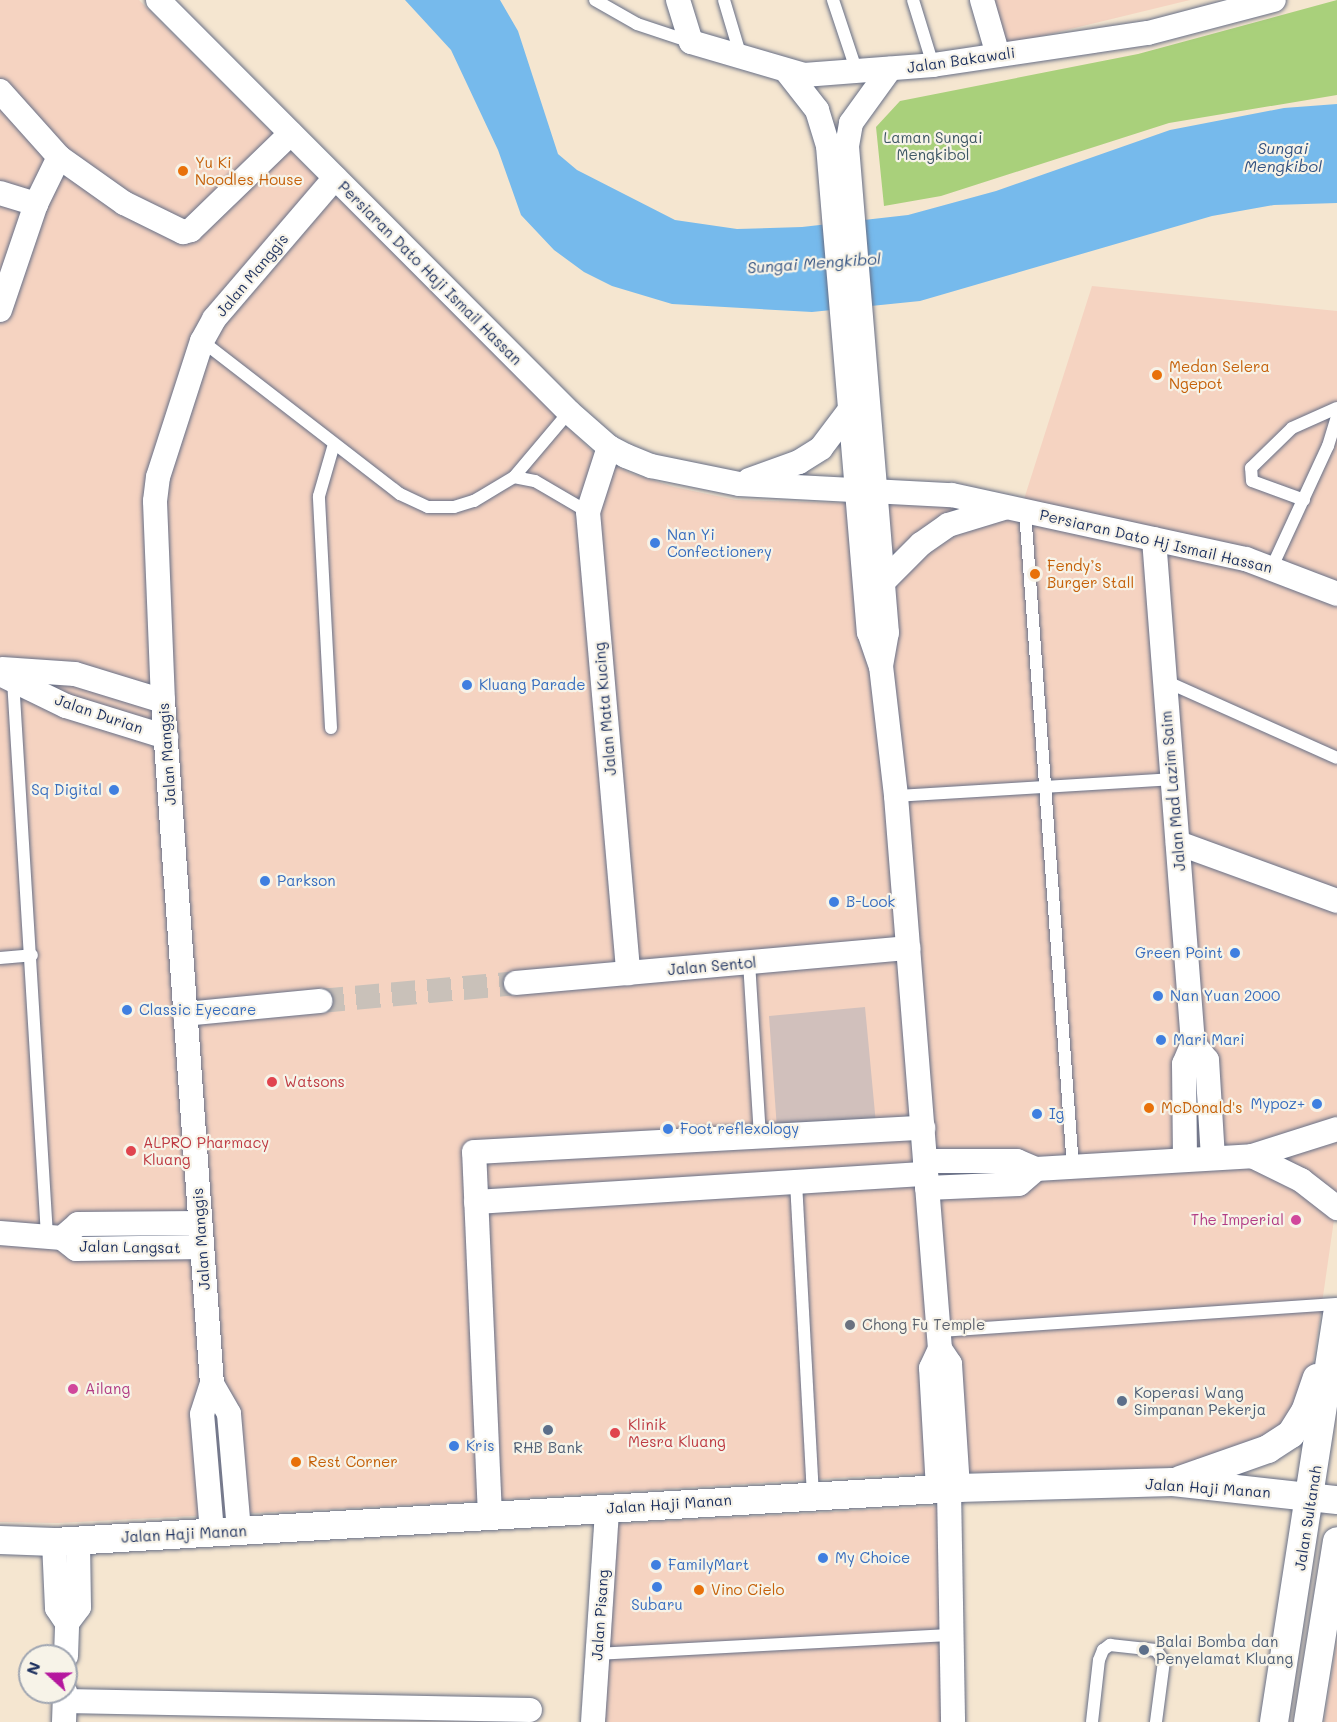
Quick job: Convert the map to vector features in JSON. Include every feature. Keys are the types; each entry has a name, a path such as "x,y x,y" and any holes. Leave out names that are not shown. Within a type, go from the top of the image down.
{"street":[{"name":"Persiaran Dato Haji Ismail Hassan","path":"158,0 569,412 609,447 651,466 739,484 952,495 1016,510"},
{"path":"678,0 691,42"},
{"path":"982,0 998,55"},
{"name":"Jalan Bakawali","path":"691,42 788,73 857,72 933,64 1148,33 1274,0"},
{"path":"837,146 890,69"},
{"path":"788,73 817,110 837,146 854,399 866,490 883,582 887,633 881,666"},
{"path":"0,91 59,158 124,203 183,232 191,230 291,134"},
{"path":"0,310 36,204 59,158"},
{"name":"Jalan Manggis","path":"226,1531 229,1414 212,1384 163,702 155,540 158,477 202,341 214,319 335,178"},
{"path":"0,193 36,204"},
{"path":"739,484 798,462 821,448 854,399"},
{"name":"Jalan Mata Kucing","path":"609,447 588,512 628,973"},
{"path":"866,490 869,632 881,666 896,796 939,1340 931,1368 948,1489 953,1722"},
{"path":"883,582 921,544 948,525 1016,510"},
{"name":"Persiaran Dato Hj Ismail Hassan","path":"1016,510 1272,567 1337,594"},
{"name":"Jalan Mad Lazim Saim","path":"1154,539 1193,1043"},
{"name":"Jalan Durian","path":"4,674 75,674 163,702"},
{"name":"Jalan Durian","path":"4,674 66,706 166,737"},
{"path":"1178,843 1337,901"},
{"name":"Jalan Sentol","path":"516,983 908,948"},
{"path":"185,1014 320,1001"},
{"path":"1185,1160 1185,1064 1193,1043 1207,1060 1213,1158"},
{"path":"490,1516 474,1152 923,1128"},
{"path":"476,1202 926,1174 1019,1184 1036,1169 1252,1156 1337,1129"},
{"path":"1252,1156 1301,1180 1337,1208"},
{"name":"Jalan Langsat","path":"0,1233 54,1237 76,1249 201,1235"},
{"path":"1173,1482 1268,1449 1291,1434 1305,1412 1336,1316"},
{"name":"Jalan Sultanah","path":"1274,1722 1324,1498 1336,1316"},
{"name":"Jalan Haji Manan","path":"0,1540 66,1541 607,1509 813,1494 948,1489 1173,1482 1324,1498"},
{"name":"Jalan Pisang","path":"593,1722 607,1509"},
{"path":"66,1541 57,1608 67,1623 66,1644"},
{"path":"1308,1722 1337,1541"},
{"path":"64,1705 241,1713 428,1715 530,1710"}],"lane":[{"path":"724,0 742,58"},
{"path":"833,0 857,72"},
{"path":"913,0 933,64"},
{"path":"599,1 637,24 691,42"},
{"path":"202,341 400,494 428,507 454,507 474,501 514,477 569,412"},
{"path":"1304,500 1252,481 1251,468 1292,428 1337,408"},
{"path":"1272,567 1304,500 1337,416"},
{"path":"331,728 319,496 334,444"},
{"path":"514,477 535,481 588,512"},
{"path":"1016,510 1048,785 1073,1167"},
{"path":"4,674 32,955 54,1237"},
{"path":"1165,681 1337,758"},
{"path":"896,796 1172,779"},
{"path":"0,958 32,955"},
{"path":"749,962 760,1137"},
{"path":"795,1182 813,1494"},
{"path":"939,1340 1336,1316"},
{"path":"597,1654 952,1635"},
{"path":"1092,1722 1099,1660 1103,1650 1110,1645 1156,1650 1164,1661 1156,1722"}],"shaded area":[{"path":"0,0 139,0 595,454 630,473 674,487 736,500 957,506 1018,518 1092,286 1337,311 1337,1199 1314,1359 1295,1409 1282,1425 1263,1439 1188,1467 884,1475 447,1503 58,1523 0,1522"},
{"path":"991,0 1190,0 1005,45"},
{"path":"865,1007 876,1124 777,1129 769,1016"},
{"path":"959,1505 965,1722 583,1722 595,1525"},
{"path":"1337,1641 1337,1722 1324,1722 1331,1678"}],"green space":[{"name":"Laman Sungai Mengkibol","path":"1337,0 1337,95 1169,123 941,196 884,206 876,127 900,101 1138,54"}],"water":[{"name":"Sungai Mengkibol","path":"405,0 500,0 518,31 558,154 577,170 675,220 737,229 802,227 908,215 996,191 1170,130 1284,108 1337,104 1337,203 1274,205 1212,216 920,301 812,312 672,304 612,286 584,272 554,250 521,215 498,150 451,50"}],"tunnel":[{"path":"320,1001 516,983"}],"place":[{"name":"Yu Ki Noodles House","path":"183,171"},
{"name":"Medan Selera Ngepot","path":"1157,375"},
{"name":"Nan Yi Confectionery","path":"655,543"},
{"name":"Fendy’s Burger Stall","path":"1035,574"},
{"name":"Kluang Parade","path":"467,685"},
{"name":"Sq Digital","path":"114,790"},
{"name":"Parkson","path":"265,881"},
{"name":"B-Look","path":"834,902"},
{"name":"Green Point","path":"1235,953"},
{"name":"Nan Yuan 2000","path":"1158,996"},
{"name":"Classic Eyecare","path":"127,1010"},
{"name":"Mari Mari","path":"1161,1040"},
{"name":"Watsons","path":"272,1082"},
{"name":"Mypoz+","path":"1317,1104"},
{"name":"McDonald's","path":"1149,1108"},
{"name":"Ig","path":"1037,1114"},
{"name":"Foot reflexology","path":"668,1129"},
{"name":"ALPRO Pharmacy Kluang","path":"131,1151"},
{"name":"The Imperial","path":"1296,1220"},
{"name":"Chong Fu Temple","path":"850,1325"},
{"name":"Ailang","path":"73,1389"},
{"name":"Koperasi Wang Simpanan Pekerja","path":"1122,1401"},
{"name":"RHB Bank","path":"548,1430"},
{"name":"Klinik Mesra Kluang","path":"615,1433"},
{"name":"Kris","path":"454,1446"},
{"name":"Rest Corner","path":"296,1462"},
{"name":"My Choice","path":"823,1558"},
{"name":"FamilyMart","path":"656,1565"},
{"name":"Subaru","path":"657,1587"},
{"name":"Vino Cielo","path":"699,1590"},
{"name":"Balai Bomba dan Penyelamat Kluang","path":"1144,1650"}]}
